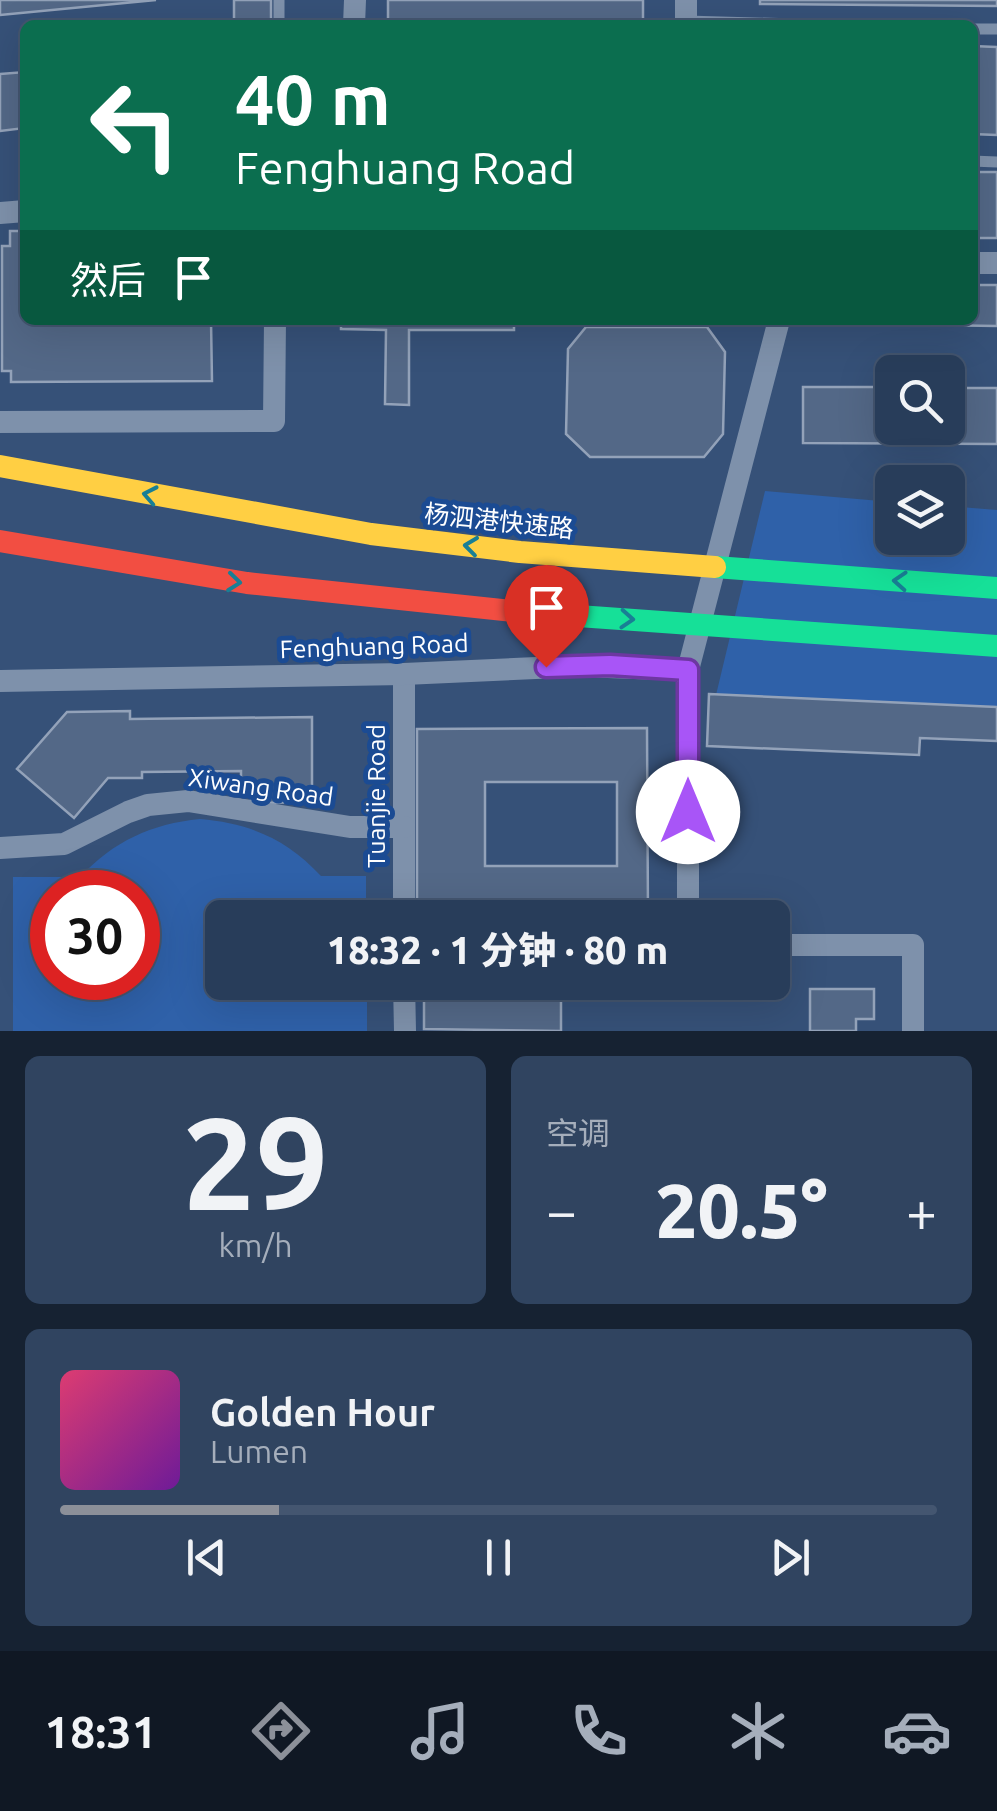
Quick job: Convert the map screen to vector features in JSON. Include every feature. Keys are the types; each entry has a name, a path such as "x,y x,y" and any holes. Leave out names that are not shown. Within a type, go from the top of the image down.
{"highway":[{"name":"杨泗港快速路","path":"0,466 222,509 389,536 520,552 997,588"},
{"path":"0,541 124,567 354,595 511,611 997,646"}],"street":[{"path":"0,422 274,421 275,325"},
{"path":"688,900 688,670 778,325"},
{"name":"Fenghuang Road","path":"0,681 404,674 595,665 688,670"},
{"name":"Tuanjie Road","path":"404,674 404,900"},
{"name":"Xiwang Road","path":"0,848 64,844 148,805 188,801 334,825 404,827"},
{"path":"790,946 913,946 913,1031"},
{"path":"404,1000 404,1031"}],"lane":[{"path":"686,15 757,20"}],"shaded area":[{"path":"765,491 875,501 875,555 965,555 965,507 997,510 997,707 716,695"},
{"path":"200,819 235,824 281,843 321,876 366,876 366,900 205,900 205,1000 367,1000 367,1031 13,1031 13,877 30,877 30,1000 160,1000 160,870 87,870 106,853 149,830"}],"building":[{"path":"0,0 156,0 0,15"},
{"path":"234,0 271,0 271,20 234,20"},
{"path":"388,0 643,0 643,20 388,20"},
{"path":"760,0 997,0 997,6 760,4"},
{"path":"978,46 997,47 997,135 978,134"},
{"path":"20,72 20,129 0,131 0,74"},
{"path":"978,172 997,172 997,238 978,238"},
{"path":"10,231 20,231 20,325 211,325 212,381 11,382 11,371 2,371 2,246 10,246"},
{"path":"978,285 997,285 997,326 931,325 978,325"},
{"path":"341,325 514,325 514,330 409,330 409,405 385,404 386,330 341,329"},
{"path":"586,327 707,327 725,352 723,434 704,457 590,457 566,434 568,349"},
{"path":"803,387 875,387 875,443 803,443"},
{"path":"965,388 997,388 997,444 965,444"},
{"path":"709,694 997,707 997,741 920,738 919,755 707,746"},
{"path":"130,711 130,719 312,717 312,802 251,803 251,781 241,781 241,771 142,772 142,778 108,778 74,818 17,769 67,712"},
{"path":"647,728 648,900 417,900 417,729","holes":["485,782 617,782 617,866 485,866"]},
{"path":"810,989 874,989 874,1019 856,1019 856,1031 810,1031"},
{"path":"424,1000 561,1000 561,1031 424,1029"}],"traffic: fast":[{"path":"715,567 997,588"},
{"path":"522,612 997,646"}],"traffic: slow":[{"path":"0,466 371,534 520,552 715,567"}],"traffic: jam":[{"path":"0,541 247,583 522,612"}],"route":[{"path":"546,667 610,665 688,670 688,812"}]}
